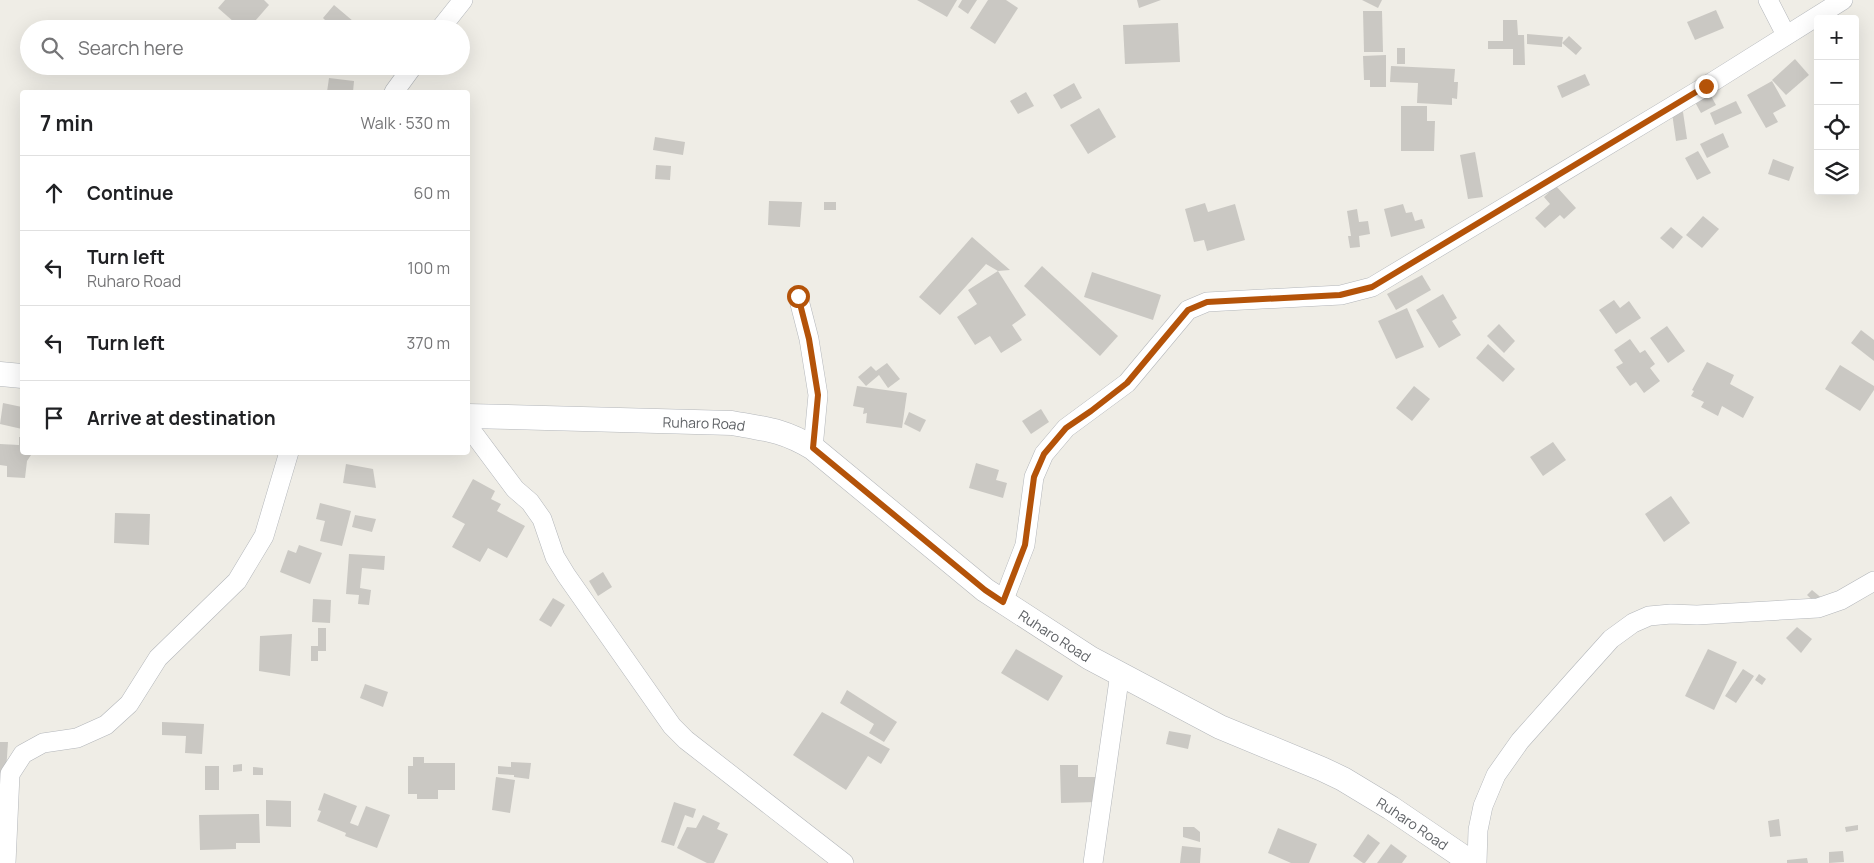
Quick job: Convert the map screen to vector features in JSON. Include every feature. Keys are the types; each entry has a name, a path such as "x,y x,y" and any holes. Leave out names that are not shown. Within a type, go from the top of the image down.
{"street":[{"path":"447,20 463,0"},
{"path":"1768,0 1786,35"},
{"path":"1003,602 1025,545 1034,477 1044,454 1066,428 1127,383 1188,310 1207,302 1340,295 1372,287 1706,86 1843,0"},
{"path":"395,90 406,75"},
{"path":"798,296 809,339 818,395 813,448"},
{"path":"0,374 20,376"},
{"name":"Ruharo Road","path":"470,416 732,424 774,430 793,437 813,448 985,590 1090,658 1120,672 1220,727 1343,779 1391,808 1472,863"},
{"path":"470,429 515,488 530,502 542,518 555,557 566,575 672,726 686,740 844,863"},
{"path":"6,863 10,774 23,754 43,743 78,738 106,725 129,704 158,658 237,581 264,536 288,455"},
{"path":"1477,863 1478,830 1483,806 1496,775 1520,741 1611,639 1633,623 1649,616 1671,614 1698,615 1818,608 1841,600 1874,580"},
{"path":"1093,863 1120,672"}],"building":[{"path":"225,0 264,0 269,5 256,20 232,20 218,8"},
{"path":"917,0 957,0 947,17"},
{"path":"962,0 977,0 968,14 958,7"},
{"path":"988,0 1006,0 1018,8 995,44 970,28"},
{"path":"1137,0 1161,0 1139,8"},
{"path":"1362,0 1382,0 1378,8"},
{"path":"334,5 352,20 325,20 323,18"},
{"path":"1716,10 1724,28 1695,40 1687,22"},
{"path":"1363,11 1382,11 1383,52 1364,52"},
{"path":"1503,20 1517,20 1518,35 1524,35 1525,65 1513,65 1513,49 1488,49 1488,41 1503,41"},
{"path":"1178,23 1180,62 1125,64 1123,25"},
{"path":"1527,34 1563,37 1562,47 1527,44"},
{"path":"1569,36 1582,48 1576,55 1562,43"},
{"path":"1397,48 1405,48 1405,64 1397,64"},
{"path":"1386,55 1386,87 1370,87 1370,80 1364,80 1363,56"},
{"path":"1795,59 1809,75 1786,95 1772,80"},
{"path":"1391,66 1455,69 1454,82 1458,82 1457,99 1452,98 1452,105 1417,103 1418,83 1390,82"},
{"path":"1585,74 1590,85 1562,98 1557,86"},
{"path":"329,78 354,81 353,90 327,90"},
{"path":"1772,81 1786,106 1773,113 1778,122 1766,128 1747,95"},
{"path":"1074,83 1082,98 1061,109 1053,95"},
{"path":"1706,87 1716,105 1701,113 1691,95"},
{"path":"1026,92 1034,106 1018,114 1010,101"},
{"path":"1736,101 1742,113 1715,125 1710,113"},
{"path":"1401,106 1427,106 1427,121 1435,121 1434,151 1401,151"},
{"path":"1099,108 1116,137 1088,154 1070,125"},
{"path":"1683,112 1687,139 1676,141 1672,113"},
{"path":"1723,133 1729,147 1707,158 1700,144"},
{"path":"655,137 685,142 683,155 653,150"},
{"path":"1698,151 1711,173 1697,180 1685,158"},
{"path":"1475,152 1483,197 1468,199 1460,155"},
{"path":"1773,159 1794,167 1789,181 1768,174"},
{"path":"656,165 671,166 670,180 655,179"},
{"path":"1556,186 1576,208 1564,219 1560,215 1545,228 1535,218 1550,204 1544,197"},
{"path":"769,201 802,202 800,227 768,225"},
{"path":"824,202 836,202 836,210 824,210"},
{"path":"1205,203 1208,212 1235,204 1245,240 1207,251 1204,240 1194,242 1185,209"},
{"path":"1403,204 1406,213 1412,212 1415,221 1422,219 1425,228 1391,237 1384,209"},
{"path":"1357,209 1359,222 1368,221 1370,234 1359,236 1360,247 1350,248 1348,236 1351,236 1347,211"},
{"path":"1703,216 1719,229 1702,248 1686,235"},
{"path":"1671,227 1683,237 1673,249 1660,238"},
{"path":"972,237 1010,270 998,271 986,264 940,315 919,297"},
{"path":"1042,266 1118,336 1100,356 1024,286"},
{"path":"998,271 1026,315 1012,325 1022,340 1001,353 990,336 975,345 957,317 977,304 968,290"},
{"path":"1092,272 1161,295 1153,320 1084,297"},
{"path":"1422,275 1431,290 1396,310 1387,294"},
{"path":"1443,294 1457,318 1452,321 1461,335 1439,348 1416,310"},
{"path":"1614,300 1620,308 1629,301 1641,318 1616,334 1599,310"},
{"path":"1407,308 1424,347 1396,359 1378,321"},
{"path":"1499,324 1515,341 1504,353 1487,336"},
{"path":"1667,326 1685,351 1668,363 1650,338"},
{"path":"1861,330 1874,340 1874,361 1851,343"},
{"path":"1630,339 1640,353 1645,350 1655,364 1650,368 1660,381 1644,393 1636,382 1630,386 1616,367 1623,363 1614,350"},
{"path":"1488,344 1515,369 1503,382 1476,358"},
{"path":"1707,362 1734,375 1730,384 1754,397 1743,418 1722,406 1718,416 1701,407 1704,402 1691,396 1694,391 1692,390"},
{"path":"887,363 900,379 888,388 879,375 866,386 858,377 871,366 876,371"},
{"path":"1840,365 1874,386 1874,390 1860,411 1825,389"},
{"path":"857,386 907,393 902,428 866,423 867,413 863,414 864,408 853,406"},
{"path":"1414,386 1430,399 1412,421 1396,408"},
{"path":"3,403 20,407 20,429 0,424"},
{"path":"1041,409 1049,422 1031,434 1022,421"},
{"path":"909,412 926,420 920,432 904,424"},
{"path":"20,437 20,455 31,455 27,461 25,478 7,477 7,466 0,465 0,444 19,445"},
{"path":"1553,442 1566,460 1543,476 1530,457"},
{"path":"976,463 999,470 996,480 1007,483 1003,498 969,488"},
{"path":"346,464 373,469 376,488 343,483"},
{"path":"473,479 495,491 491,499 501,504 497,511 525,526 507,558 488,548 480,562 452,547 465,524 452,517"},
{"path":"1671,496 1690,523 1664,542 1645,514"},
{"path":"320,503 351,511 342,546 320,541 325,521 316,519"},
{"path":"115,513 150,514 149,545 114,543"},
{"path":"355,515 376,519 372,532 352,527"},
{"path":"299,545 322,553 310,584 280,572 288,550 296,553"},
{"path":"349,554 385,556 384,570 362,568 360,588 371,590 369,605 358,604 359,595 346,594"},
{"path":"603,572 612,587 598,596 589,581"},
{"path":"1812,590 1824,600 1819,606 1807,595"},
{"path":"553,598 565,605 551,627 539,620"},
{"path":"313,599 331,600 330,623 312,622"},
{"path":"1797,627 1812,639 1801,653 1786,638"},
{"path":"318,628 326,628 326,651 318,651 318,661 311,661 311,646 318,646"},
{"path":"292,634 290,676 259,671 260,636"},
{"path":"1016,649 1063,676 1048,701 1001,673"},
{"path":"1708,649 1737,662 1714,710 1685,696"},
{"path":"1743,669 1754,676 1736,703 1725,696"},
{"path":"1759,674 1766,679 1762,685 1755,680"},
{"path":"365,684 388,692 383,707 360,698"},
{"path":"847,690 897,722 884,742 869,733 874,724 840,703"},
{"path":"822,712 890,749 881,764 868,756 846,790 793,755"},
{"path":"162,722 204,724 202,754 185,753 186,736 162,735"},
{"path":"1169,731 1191,735 1188,749 1166,744"},
{"path":"0,742 8,742 5,786 0,786"},
{"path":"413,757 424,757 424,763 455,763 455,790 438,790 438,799 417,799 417,794 408,794 408,766 413,766"},
{"path":"511,762 531,763 529,779 514,777 514,775 498,774 498,766 511,767"},
{"path":"242,764 242,771 233,772 233,765"},
{"path":"1060,765 1078,765 1078,777 1097,777 1097,802 1061,803"},
{"path":"205,766 219,766 219,790 205,790"},
{"path":"253,767 263,768 263,775 253,775"},
{"path":"496,777 515,780 510,813 492,810"},
{"path":"324,793 357,806 350,823 358,826 366,806 390,815 377,848 345,836 346,833 317,821 321,811 318,810"},
{"path":"266,800 291,801 291,827 266,826"},
{"path":"674,802 696,809 693,818 685,815 674,846 661,842"},
{"path":"259,814 260,843 236,843 236,849 200,850 199,815"},
{"path":"703,815 720,823 717,829 728,834 714,863 707,863 677,848 687,827 696,828"},
{"path":"1779,819 1781,836 1770,837 1768,821"},
{"path":"1858,825 1858,830 1846,832 1845,827"},
{"path":"1183,827 1194,827 1200,832 1200,842 1183,837"},
{"path":"1278,828 1317,844 1309,863 1291,863 1268,853"},
{"path":"1368,834 1380,843 1365,863 1363,863 1353,856"},
{"path":"1391,844 1407,856 1402,863 1377,863"},
{"path":"1182,846 1201,848 1200,863 1180,863"},
{"path":"1843,851 1844,862 1829,863 1829,852"},
{"path":"1807,858 1808,863 1787,863 1787,860"}],"route":[{"path":"798,296 809,339 818,395 813,448 985,590 1003,602 1025,545 1034,477 1044,454 1066,428 1127,383 1188,310 1207,302 1340,295 1372,287 1706,86"}]}
